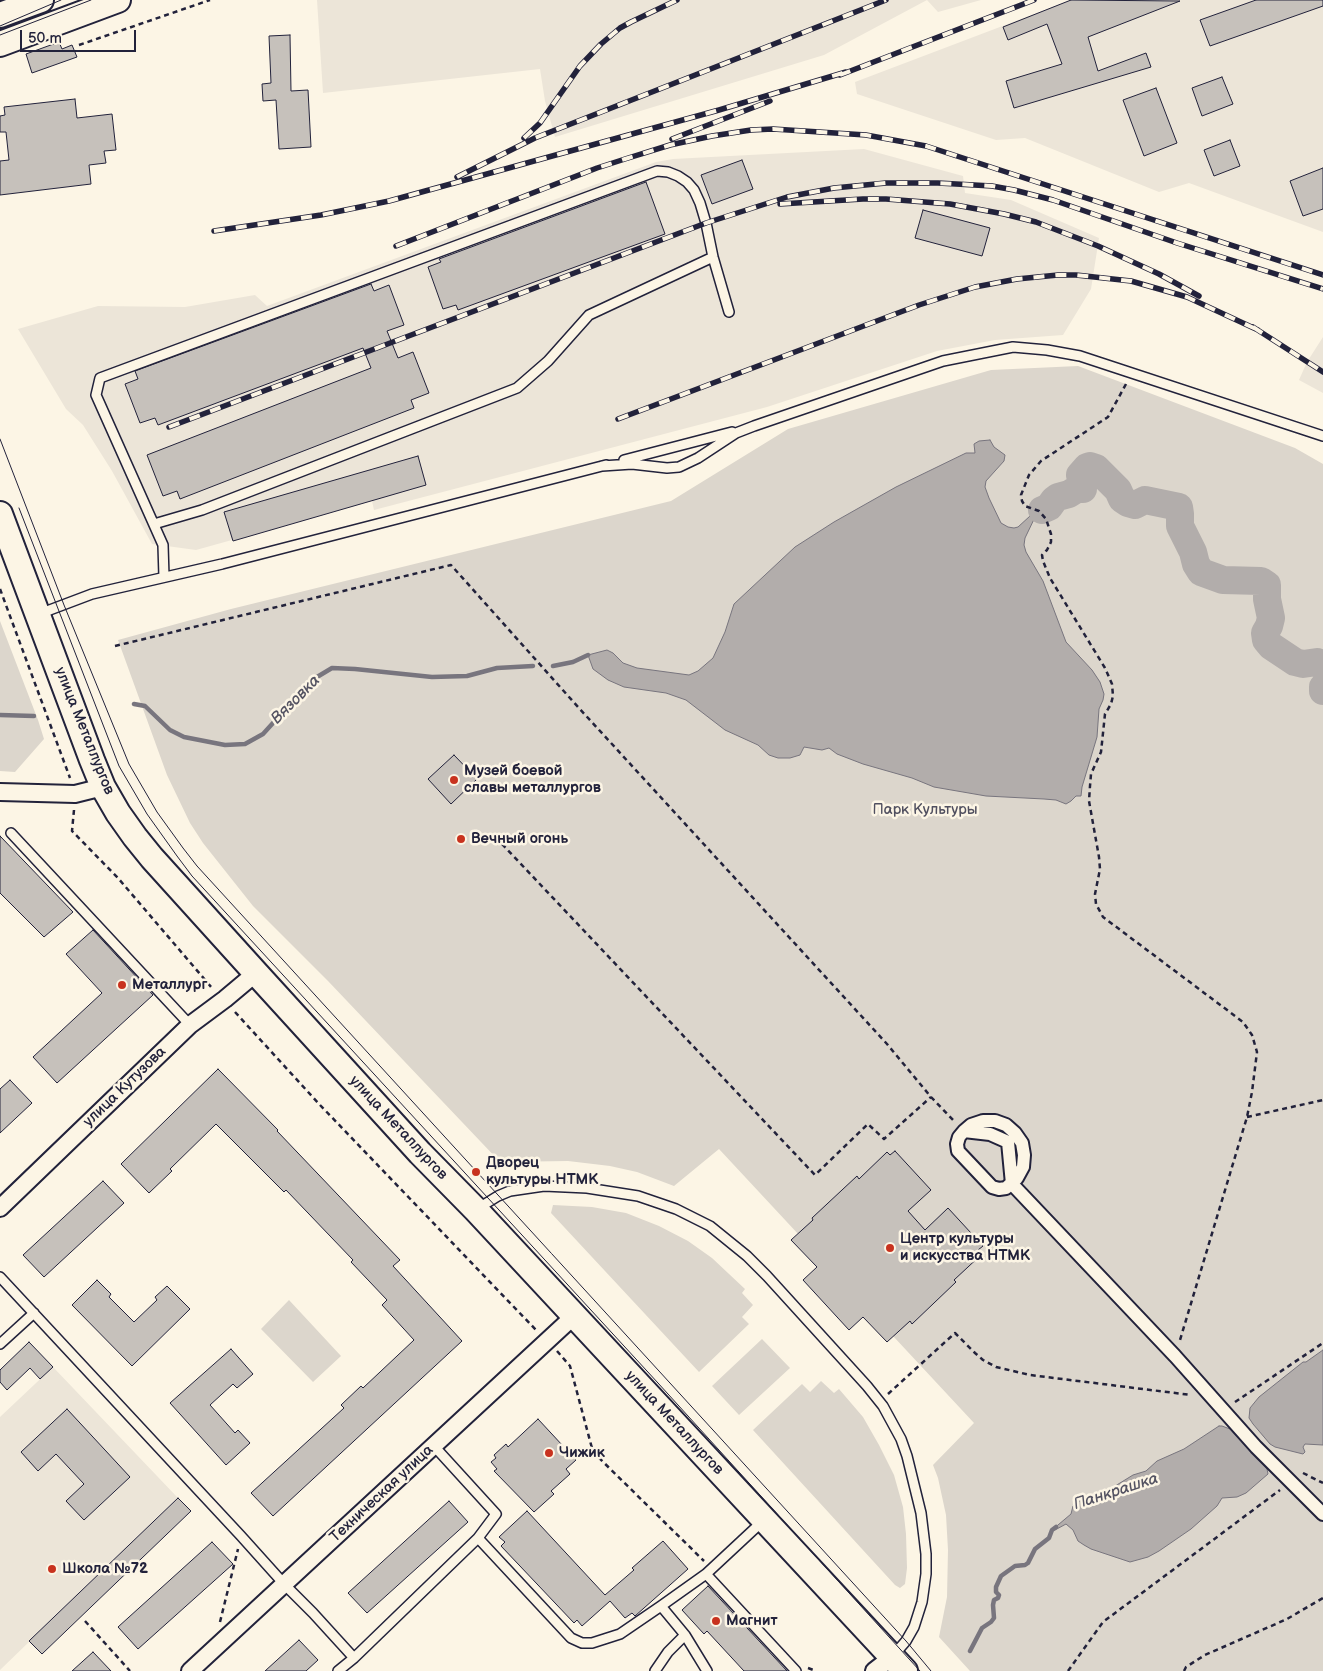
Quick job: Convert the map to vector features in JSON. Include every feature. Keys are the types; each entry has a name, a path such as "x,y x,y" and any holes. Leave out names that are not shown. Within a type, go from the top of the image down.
{"main road":[{"path":"0,16 41,0"},
{"path":"0,44 118,0"},
{"name":"улица Металлургов","path":"0,514 103,787 118,813 152,858 420,1153 476,1210 899,1664"}],"street":[{"path":"0,792 75,794 103,787"},
{"name":"улица Кутузова","path":"0,1208 190,1025 256,973"},
{"path":"982,1121 995,1121 1006,1125 1016,1133 1022,1143 1024,1155 1023,1167 1012,1184 1006,1188 992,1187 958,1151 959,1137 964,1131 971,1125 982,1121"},
{"path":"1012,1184 1175,1356 1290,1483 1323,1514"},
{"name":"Техническая улица","path":"190,1671 574,1316"},
{"path":"874,1671 899,1664"}],"lane":[{"path":"164,577 163,545 96,395 100,378 657,171 668,172 678,176 694,190 706,223 713,257 729,312"},
{"path":"154,524 202,510 517,388 548,361 589,315 713,257"},
{"path":"602,466 632,464 667,468 678,467 698,458 736,433 754,426 943,361 1012,347 1047,350 1080,356 1323,436"},
{"path":"38,614 92,594 232,562 754,426"},
{"path":"11,833 190,1025"},
{"path":"476,1210 510,1191 544,1186 605,1190 638,1196 689,1215 710,1226 747,1256 854,1371 879,1402 901,1439 921,1513 926,1554 925,1588 918,1616 906,1641 899,1664"},
{"path":"0,1277 354,1658"},
{"path":"0,1344 34,1313"},
{"path":"338,1671 354,1658 478,1538 496,1514 434,1446"},
{"path":"478,1538 572,1638 582,1643 592,1643 620,1634 661,1606 709,1571 764,1520"},
{"path":"709,1571 799,1669"},
{"path":"661,1606 685,1635 707,1671"},
{"path":"655,1671 668,1652 685,1635"}],"path":[{"path":"79,45 210,0"},
{"path":"1132,373 1108,417 1041,461 1029,474 1021,495 1025,506 1039,510 1046,519 1051,534 1051,542 1048,550 1042,555 1043,561 1050,578 1112,684 1113,696 1105,714 1101,752 1091,774 1090,786 1089,800 1100,869 1095,894 1096,904 1103,917 1243,1022 1252,1034 1256,1052 1246,1117 1175,1356"},
{"path":"115,646 451,565 598,729 887,1044 931,1097 964,1131"},
{"path":"0,589 75,794 72,831 118,878 207,984 225,999 320,1105 570,1366 593,1452 709,1571"},
{"path":"502,844 814,1175 868,1124 884,1139 931,1097"},
{"path":"1246,1117 1323,1100"},
{"path":"879,1402 955,1333 983,1360 996,1367 1012,1371 1213,1398"},
{"path":"1223,1411 1323,1343"},
{"path":"1068,1671 1102,1622 1290,1483"},
{"path":"214,1648 241,1536"},
{"path":"1184,1671 1186,1667 1205,1654 1287,1619 1323,1598"},
{"path":"86,1621 130,1671"},
{"path":"799,1669 816,1671"}],"shaded area":[{"path":"317,0 927,0 824,55 555,137 545,101 540,69 323,93"},
{"path":"927,0 981,0 938,12"},
{"path":"1071,0 1323,0 1323,232 1189,183 1159,192 1025,138 996,140 857,94 855,82"},
{"path":"864,149 963,176 965,193 1011,200 1099,238 1091,289 1063,335 995,340 937,351 767,407 374,510 372,501 196,550 152,544 112,471 83,425 66,409 18,329 98,306 185,307 255,295 267,306 656,162 673,159"},
{"path":"1323,337 1323,393 1299,380 1307,362"},
{"name":"Школа №72","path":"53,1367 178,1498 0,1670 0,1417"}],"green space":[{"name":"Парк Культуры","path":"1078,366 1295,448 1323,464 1323,1671 970,1671 939,1637 947,1597 948,1550 946,1515 938,1478 933,1465 974,1423 719,1149 674,1186 637,1172 610,1166 568,1161 500,1162 328,981 253,906 203,843 190,823 167,775 118,640 231,609 671,501 788,429 991,370"},
{"path":"0,621 44,739 15,772 0,771"},
{"path":"553,1205 592,1207 626,1213 659,1226 688,1241 712,1258 745,1289 742,1293 753,1305 742,1317 749,1324 699,1372 551,1213"},
{"path":"289,1300 341,1356 313,1382 261,1329"},
{"path":"762,1339 790,1368 739,1415 712,1386"},
{"path":"821,1381 834,1393 839,1389 863,1417 894,1475 903,1507 906,1534 907,1568 905,1584 900,1588 895,1585 753,1430 802,1384 810,1392"}],"water":[{"path":"990,440 994,447 1005,455 1004,461 986,481 985,487 989,498 1001,523 1008,527 1018,527 1030,516 1037,513 1025,538 1026,552 1043,581 1066,642 1092,670 1100,682 1104,694 1099,709 1097,737 1081,796 1076,796 1066,804 1056,800 986,796 934,787 912,778 863,764 837,754 829,748 822,750 804,747 800,755 790,758 778,758 769,755 758,745 725,730 686,700 666,693 624,687 608,680 593,669 588,655 607,650 623,663 637,668 689,675 698,671 713,658 725,632 734,604 795,547 834,522 896,487 966,453 975,453 974,444 979,441"},
{"path":"1323,1350 1323,1445 1305,1444 1303,1447 1305,1452 1303,1454 1275,1447 1270,1444 1249,1418 1250,1408 1259,1397 1303,1362 1306,1362"},
{"path":"1219,1426 1230,1429 1267,1469 1268,1474 1246,1493 1237,1497 1222,1498 1217,1506 1191,1529 1159,1551 1148,1557 1130,1562 1084,1545 1078,1541 1073,1530 1066,1524 1052,1530 1071,1514 1073,1506 1077,1502 1107,1491 1133,1475 1146,1471 1157,1461 1184,1449"}],"building":[{"path":"1071,0 1180,1 1088,37 1098,71 1146,53 1151,67 1014,108 1006,81 1062,64 1047,24 1008,40 1003,27"},
{"path":"1256,0 1323,0 1323,6 1210,46 1200,20"},
{"path":"290,35 291,91 308,90 311,147 279,149 276,100 263,101 262,84 271,83 269,36"},
{"path":"59,42 62,49 72,45 77,57 32,73 26,54"},
{"path":"1222,77 1233,104 1202,116 1192,88"},
{"path":"1156,88 1177,143 1144,156 1123,100"},
{"path":"75,99 77,118 112,114 116,150 104,151 106,163 89,165 91,184 0,195 0,161 9,160 6,132 0,132 0,116 5,115 4,107"},
{"path":"1230,140 1240,166 1214,176 1204,150"},
{"path":"742,160 753,189 712,204 701,175"},
{"path":"1323,168 1323,209 1303,216 1290,181"},
{"path":"646,182 665,234 458,310 456,305 443,309 428,267 441,262 439,259"},
{"path":"923,210 990,228 982,256 915,238"},
{"path":"371,284 374,291 389,285 404,325 387,331 398,358 413,352 429,393 411,400 414,408 180,499 177,491 163,496 147,455 371,368 363,348 158,425 155,418 140,423 125,384 138,379 135,371"},
{"path":"418,456 426,485 233,541 224,512"},
{"path":"454,755 477,779 451,804 428,779"},
{"path":"0,836 73,912 44,937 0,893"},
{"path":"93,930 153,995 57,1083 33,1057 102,993 66,954"},
{"path":"218,1069 400,1260 393,1266 462,1341 273,1516 251,1493 344,1408 341,1405 361,1386 363,1388 414,1340 382,1305 387,1300 351,1262 353,1260 286,1190 284,1192 216,1124 170,1169 172,1171 149,1193 121,1164"},
{"path":"10,1080 32,1103 0,1133 0,1089"},
{"name":"Центр культуры и искусства НТМК","path":"895,1151 931,1190 908,1211 925,1230 948,1208 983,1246 978,1250 982,1254 954,1280 956,1282 912,1324 910,1321 887,1342 863,1317 849,1330 803,1280 817,1267 791,1240 857,1176 859,1179 887,1152 890,1155"},
{"path":"103,1181 124,1203 44,1277 23,1255"},
{"path":"97,1280 111,1294 109,1297 134,1322 157,1300 155,1297 167,1286 190,1309 132,1366 72,1305"},
{"path":"29,1342 53,1367 40,1379 30,1368 7,1390 0,1382 0,1370"},
{"path":"231,1349 253,1374 237,1388 233,1384 210,1405 235,1433 238,1430 250,1443 226,1465 170,1403"},
{"path":"67,1409 130,1477 84,1520 66,1501 84,1484 56,1454 38,1471 21,1452"},
{"path":"538,1419 576,1460 566,1469 570,1474 551,1491 554,1494 534,1512 494,1471 497,1469 491,1462 496,1458 494,1455 506,1444 508,1447"},
{"path":"178,1498 191,1511 42,1654 29,1641"},
{"path":"449,1501 468,1522 367,1613 348,1593"},
{"path":"527,1511 605,1595 663,1541 688,1569 635,1616 632,1613 625,1618 610,1601 582,1626 577,1620 574,1623 501,1546 505,1542 499,1537"},
{"path":"212,1542 233,1564 138,1649 118,1627"},
{"name":"Магнит","path":"708,1586 787,1671 744,1671 707,1631 704,1634 682,1610"},
{"path":"299,1640 318,1660 306,1671 265,1671"},
{"path":"93,1652 111,1671 72,1671"}],"waterway":[{"name":"Вязовка","path":"1042,510 1049,507 1058,497 1069,494 1077,489 1083,489 1080,475 1090,466 1096,468 1118,490 1122,499 1128,503 1135,505 1145,500 1179,507 1180,526 1201,572 1223,580 1261,581 1267,585 1267,599 1271,618 1265,633 1266,640 1271,646 1295,662 1303,664 1317,662 1323,665"},
{"name":"Вязовка","path":"553,666 573,662 588,655"},
{"name":"Вязовка","path":"134,704 145,706 170,730 184,737 225,745 245,744 263,734 312,680 332,668 432,677 467,676 497,668 533,666"},
{"name":"Вязовка","path":"0,715 34,716"},
{"name":"Панкрашка","path":"970,1651 982,1628 994,1618 993,1605 994,1600 999,1595 996,1592 996,1587 1001,1576 1015,1566 1028,1563 1035,1549 1049,1538 1052,1530 1056,1527"}],"tram line":[{"path":"0,26 61,0"},
{"path":"0,35 91,0"},
{"path":"0,439 64,605 129,764 157,812 183,848 197,866 906,1641 931,1671"},
{"path":"19,508 119,766 147,814 192,876 920,1671"}],"railway":[{"path":"524,138 540,123 580,66 601,44 620,28 677,0"},
{"path":"457,177 535,138 886,0"},
{"path":"840,75 1034,0"},
{"path":"214,231 321,215 389,201 719,110 846,72"},
{"path":"672,139 770,101"},
{"path":"396,246 597,168 670,145 712,136 751,130 773,129 866,135 926,146 1323,275"},
{"path":"169,427 706,223 787,197 834,188 886,183 938,183 992,186 1014,190 1053,200 1177,243 1323,289"},
{"path":"780,204 886,199 950,204 1004,214 1036,222 1098,246 1159,274 1199,296"},
{"path":"618,419 919,305 975,287 1017,279 1076,275 1131,281 1187,297 1258,330"},
{"path":"1253,327 1323,372"}],"place":[{"name":"Музей боевой славы металлургов","path":"454,780"},
{"name":"Вечный огонь","path":"461,839"},
{"name":"Металлург","path":"122,985"},
{"name":"Дворец культуры НТМК","path":"476,1172"},
{"name":"Центр культуры и искусства НТМК","path":"890,1248"},
{"name":"Чижик","path":"549,1453"},
{"name":"Школа №72","path":"52,1569"},
{"name":"Магнит","path":"716,1621"}]}
